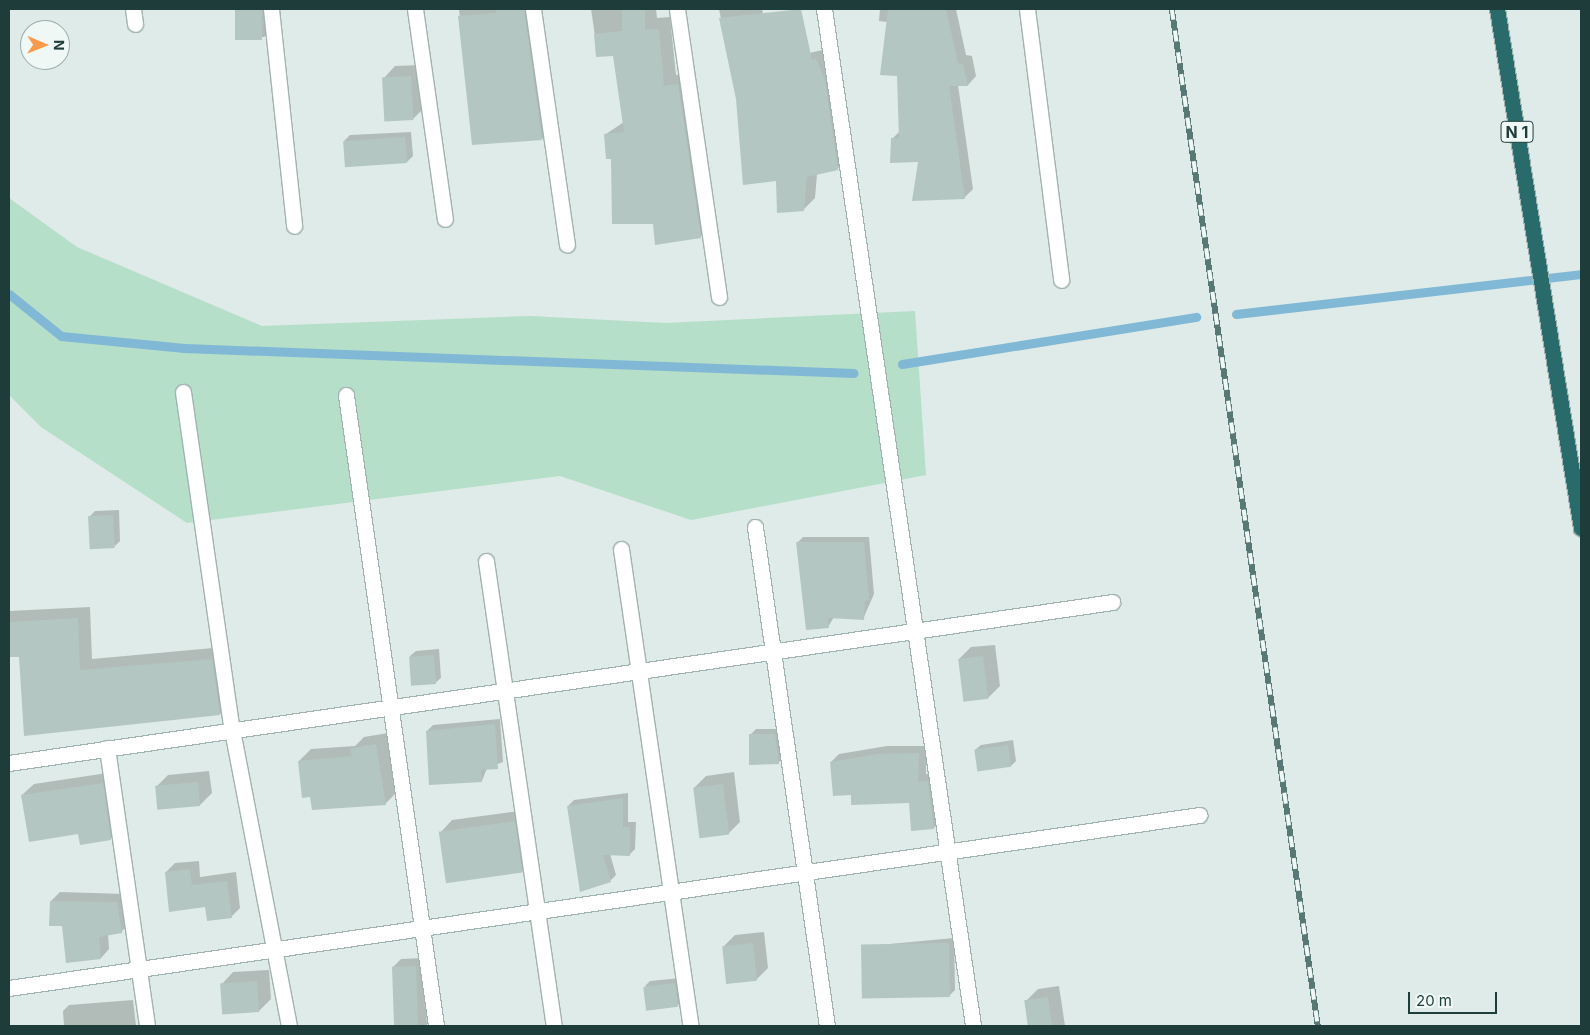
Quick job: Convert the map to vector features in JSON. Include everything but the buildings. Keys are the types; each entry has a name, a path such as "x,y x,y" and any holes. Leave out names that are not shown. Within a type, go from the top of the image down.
{"highway":[{"name":"N 1","path":"1496,9 1545,297 1581,528"}],"street":[{"path":"271,9 294,226"},
{"path":"415,9 445,219"},
{"path":"533,9 568,245"},
{"path":"677,9 719,296"},
{"path":"824,9 973,1026"},
{"path":"1027,9 1061,280"},
{"path":"183,392 232,730 278,949 289,1026"},
{"path":"346,395 436,1026"},
{"path":"755,527 827,1026"},
{"path":"621,549 691,1026"},
{"path":"486,561 554,1026"},
{"path":"9,762 1112,602"},
{"path":"107,748 147,1026"},
{"path":"9,988 1199,815"}],"green space":[{"path":"9,198 77,247 262,326 530,316 666,323 915,311 926,475 691,520 560,476 187,523 41,427 9,395"}],"waterway":[{"path":"1236,314 1581,274"},
{"path":"9,294 61,336 184,348 854,373"},
{"path":"902,364 1196,317"}],"railway":[{"path":"1172,9 1318,1026"}]}
